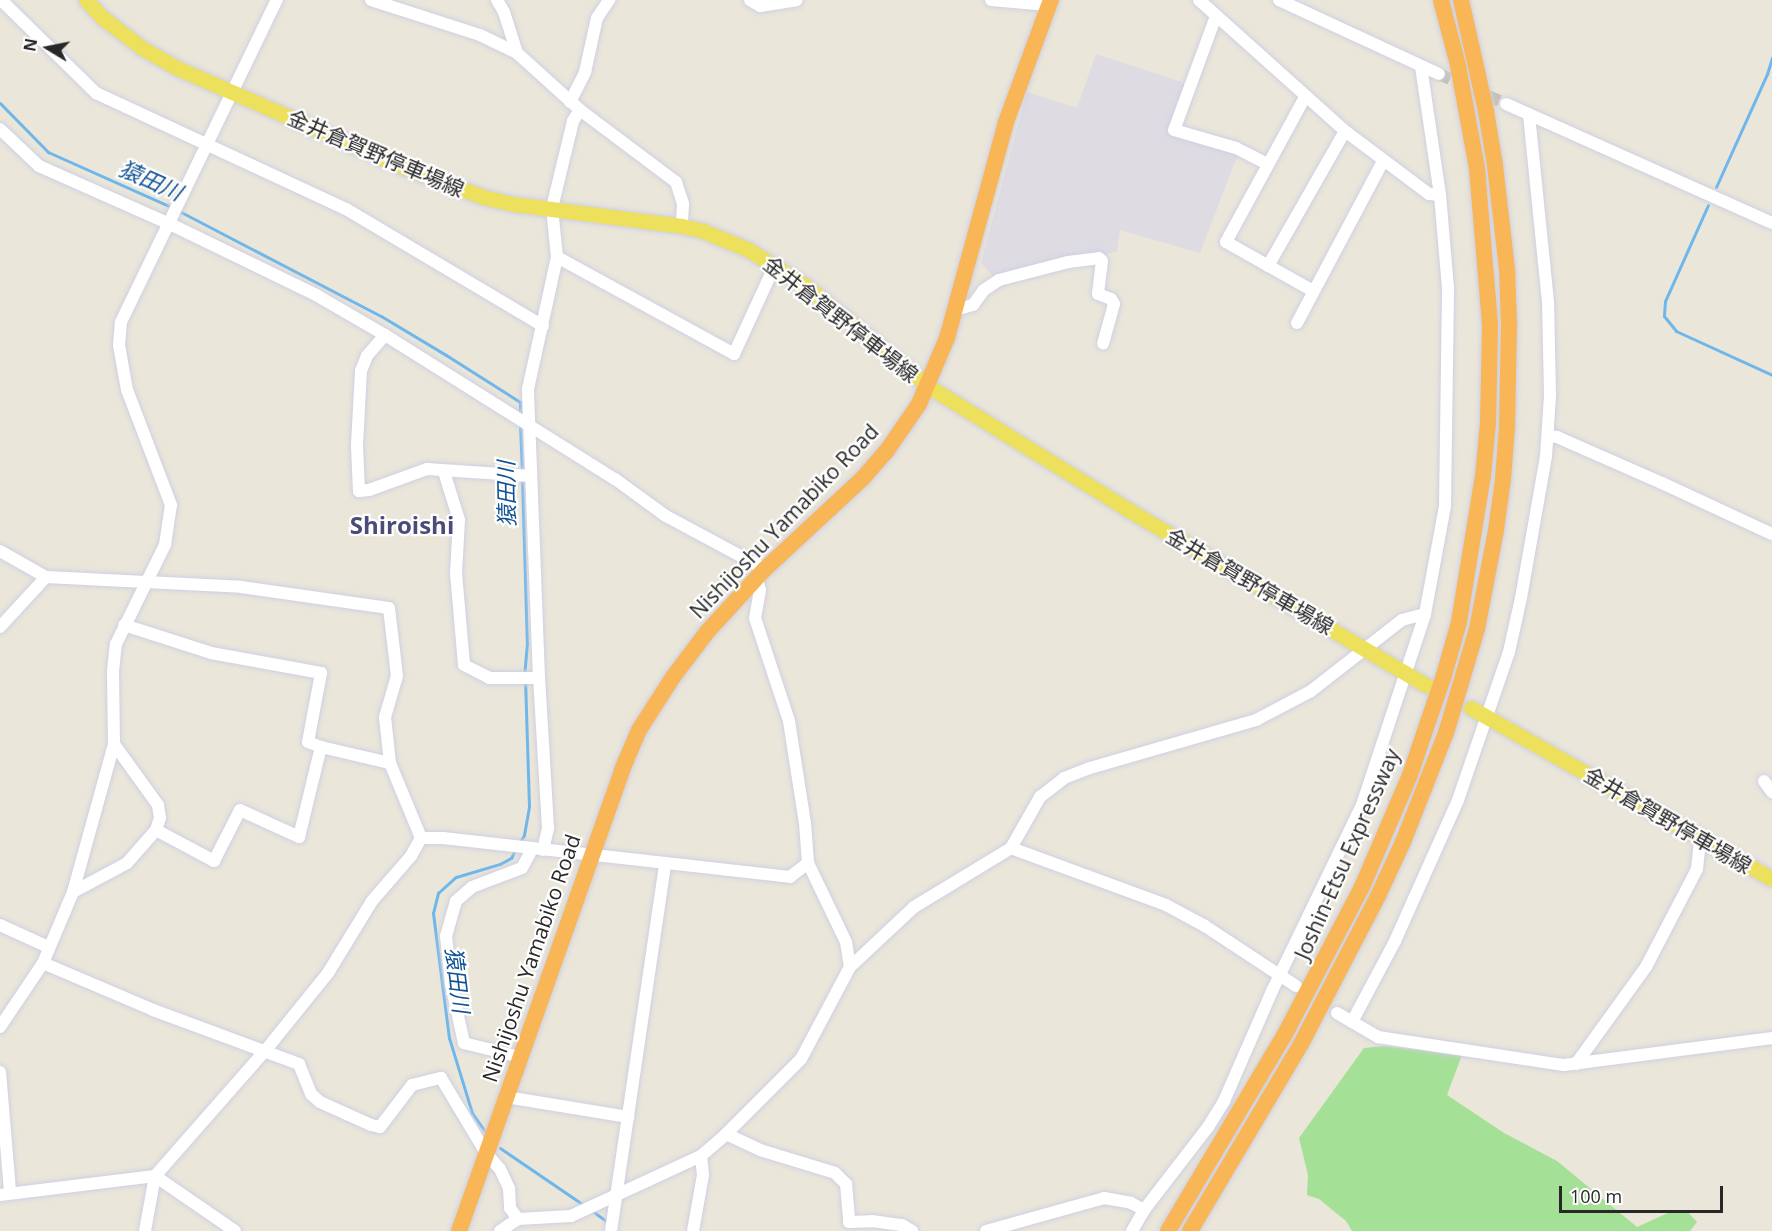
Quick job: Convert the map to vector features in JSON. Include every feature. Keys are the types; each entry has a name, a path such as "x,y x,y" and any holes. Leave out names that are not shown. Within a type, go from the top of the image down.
{"highway":[{"name":"Joshin-Etsu Expressway","path":"1168,1231 1279,1045 1362,887 1414,765 1458,622 1484,476 1488,423 1490,324 1478,168 1441,0"},
{"name":"Joshin-Etsu Expressway","path":"1190,1231 1301,1044 1378,896 1403,842 1446,734 1477,629 1496,530 1503,478 1507,427 1509,325 1507,269 1496,165 1461,0"},
{"name":"Nishijoshu Yamabiko Road","path":"459,1231 591,856 639,730 672,677 707,632 761,574 863,478 886,452 909,420 928,386 939,363 955,310 1006,122 1050,3"}],"main road":[{"name":"金井倉賀野停車場線","path":"86,0 103,18 142,48 232,93 401,166 483,197 682,226 723,238 775,265 807,287 928,386 1126,509 1426,686"},
{"name":"金井倉賀野停車場線","path":"1471,708 1772,879"}],"street":[{"path":"1,0 96,93 346,209 543,326"},
{"path":"0,1027 43,963 73,892 114,744 113,671 116,644 165,545 171,505 131,401 119,345 121,322 277,0"},
{"path":"373,0 480,35 517,53 575,106 676,182 683,204 682,226"},
{"path":"497,0 504,12 517,53"},
{"path":"520,1057 464,1043 451,984 446,936 456,901 472,887 522,868 537,850 548,828 537,678 527,425 528,390 557,257 552,208 597,18 609,0"},
{"path":"750,0 760,6 797,0"},
{"path":"991,0 1050,3"},
{"path":"1199,0 1345,131 1429,194 1440,195"},
{"path":"1279,0 1439,74"},
{"path":"1216,16 1174,130 1236,148 1268,164"},
{"path":"1132,1231 1144,1210 1215,1117 1362,805 1425,614 1442,537 1448,471 1448,288 1440,195 1421,66"},
{"path":"1305,97 1226,242 1313,291"},
{"path":"1506,104 1772,223"},
{"path":"1352,1022 1427,874 1458,800 1509,652 1521,598 1548,436 1548,302 1530,115"},
{"path":"0,129 39,166 170,224 316,295 385,335 623,485 666,516 761,574 755,618 789,721 805,823 808,863 846,942 850,967"},
{"path":"1268,266 1345,131"},
{"path":"1297,323 1383,160"},
{"path":"557,257 734,354 775,265"},
{"path":"955,310 973,305 984,290 999,280 1068,262 1099,258 1102,261 1098,294 1111,299 1114,304 1102,345"},
{"path":"385,335 367,356 361,371 357,446 359,491 369,490 427,470 529,476"},
{"path":"1548,436 1557,437 1772,534"},
{"path":"444,472 459,520 456,573 464,665 489,678 537,678"},
{"path":"0,552 46,577 241,587 389,608 397,676 385,717 390,763 421,838"},
{"path":"0,627 46,577"},
{"path":"500,1231 518,1219 571,1216 701,1156 801,1059 850,967 914,907 1011,848 1040,797 1064,778 1090,768 1256,720 1311,691 1402,620 1425,614"},
{"path":"124,625 211,653 321,673 308,742 390,763"},
{"path":"73,892 127,863 156,830 160,818 158,805 114,744"},
{"path":"156,830 214,861 240,810 299,837 321,747"},
{"path":"1764,781 1772,792"},
{"path":"421,838 443,838 664,865 790,877 808,863"},
{"path":"145,1231 155,1176 265,1051 328,973 372,901 411,856 421,838"},
{"path":"1576,1064 1646,967 1697,869 1700,838"},
{"path":"1011,848 1166,905 1205,926 1296,986"},
{"path":"611,1231 664,865"},
{"path":"0,925 48,947"},
{"path":"43,963 153,1010 299,1064 310,1094 320,1102 380,1126 412,1085 441,1078 486,1153 500,1169 509,1188 510,1208 518,1219"},
{"path":"1337,1013 1378,1037 1564,1065 1772,1038"},
{"path":"0,1072 5,1194 155,1176 235,1231"},
{"path":"506,1097 628,1116"},
{"path":"726,1134 760,1150 835,1173 846,1184 849,1227 872,1221 902,1225 912,1231"},
{"path":"693,1231 704,1175 701,1156"},
{"path":"986,1231 1104,1198 1131,1203 1144,1210"}],"shaded area":[{"path":"1096,54 1188,84 1170,133 1238,154 1200,253 1120,230 1117,251 1104,255 1067,257 993,276 981,263 1027,92 1077,108"}],"green space":[{"path":"1384,1046 1462,1055 1447,1095 1504,1133 1557,1161 1637,1227 1670,1212 1687,1211 1697,1222 1690,1231 1352,1231 1346,1221 1319,1199 1307,1195 1308,1175 1299,1138 1364,1048"}],"waterway":[{"path":"1716,187 1772,58"},
{"name":"猿田川","path":"0,103 48,152 173,208"},
{"path":"1708,205 1665,301 1664,316 1676,331 1772,375"},
{"name":"猿田川","path":"179,211 381,316 520,402 520,415"},
{"name":"猿田川","path":"520,425 522,472"},
{"name":"猿田川","path":"522,478 527,643 524,675"},
{"name":"猿田川","path":"520,842 524,835 529,806 525,682"},
{"name":"猿田川","path":"484,1130 472,1113 449,1038 433,913 438,893 456,877 500,864 511,858 515,850"},
{"name":"猿田川","path":"500,1148 585,1206"},
{"name":"猿田川","path":"591,1210 610,1224"}],"tunnel":[{"path":"1439,74 1506,104"}],"district":[{"name":"Shiroishi","path":"402,525"}]}
